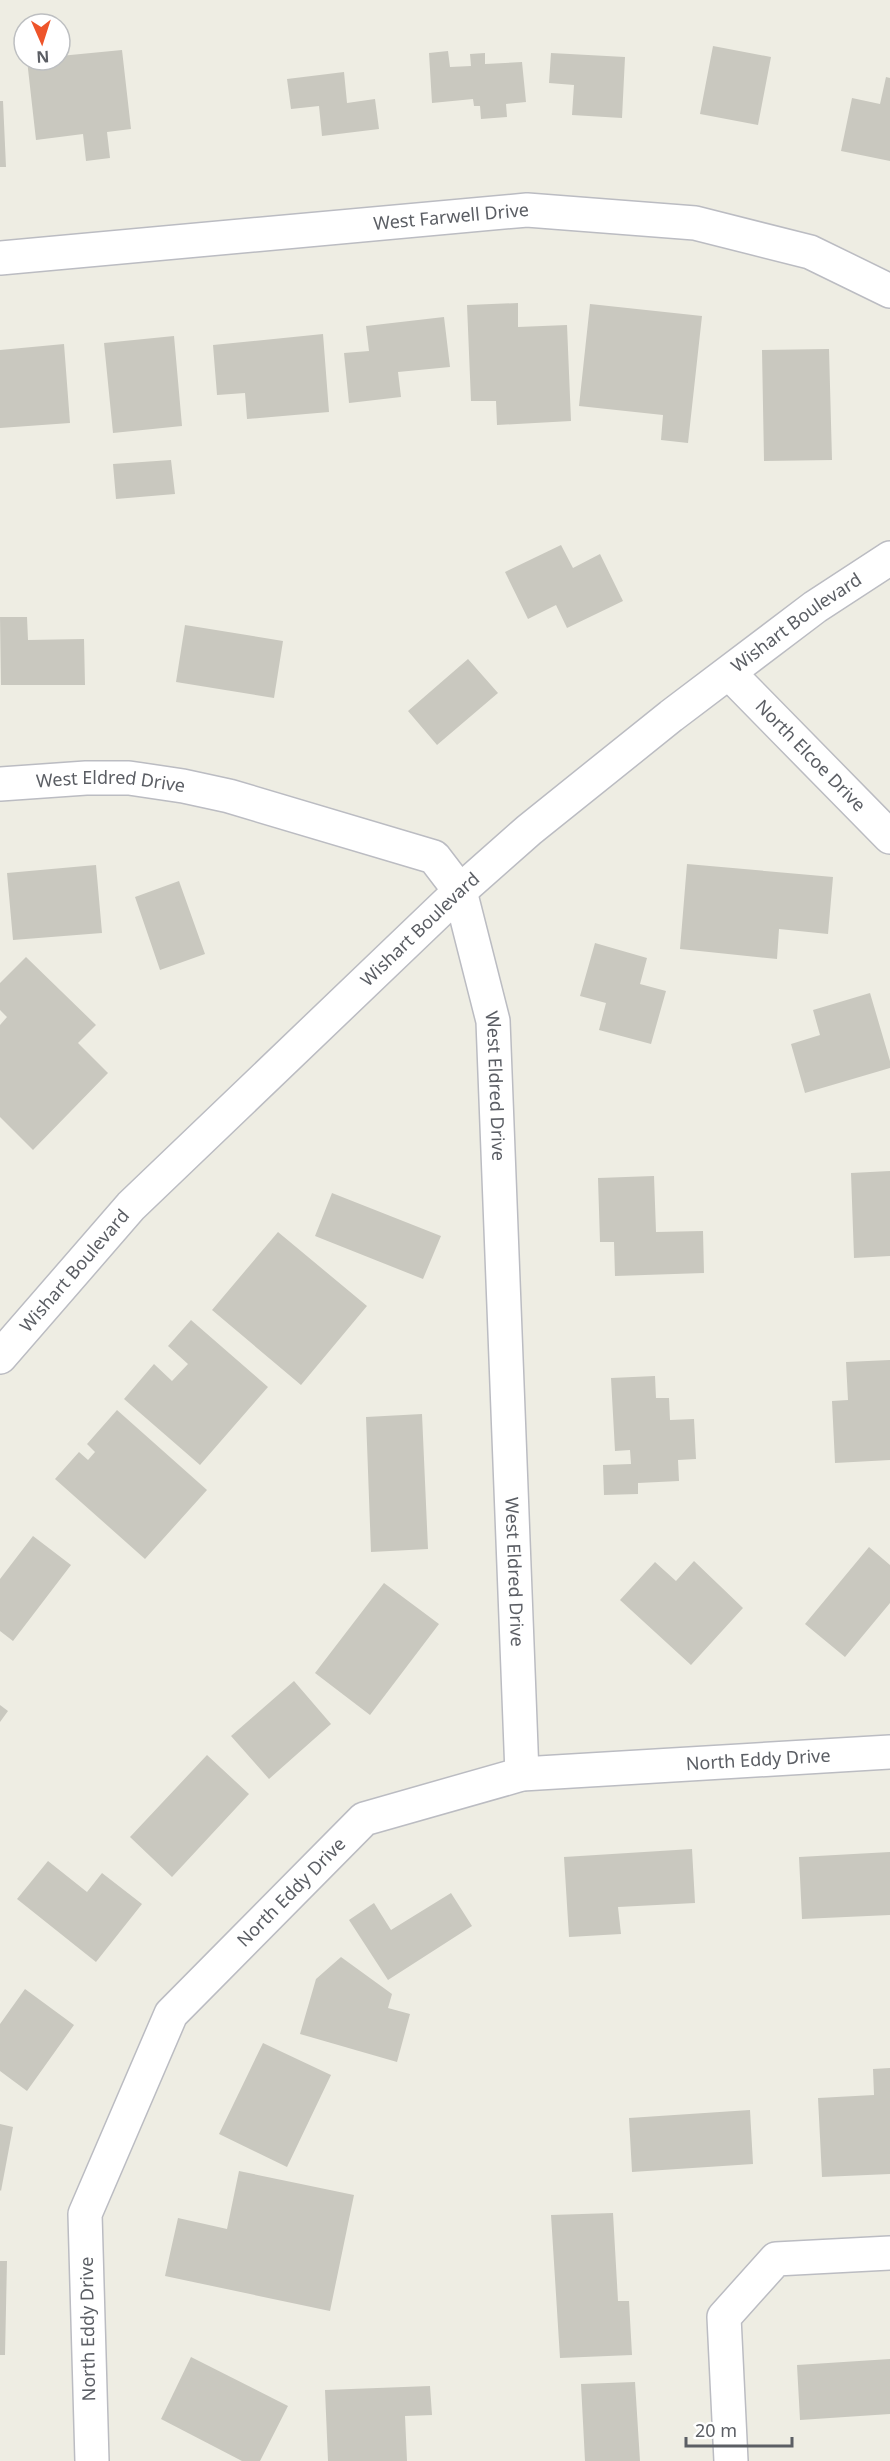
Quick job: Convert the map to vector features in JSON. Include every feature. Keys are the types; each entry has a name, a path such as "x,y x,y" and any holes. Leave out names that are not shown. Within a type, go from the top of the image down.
{"street":[{"name":"West Farwell Drive","path":"0,258 526,210 695,223 810,252 890,291"},
{"name":"Wishart Boulevard","path":"0,1357 131,1206 460,891 530,830 671,716 815,607 890,558"},
{"name":"North Elcoe Drive","path":"729,673 890,837"},
{"name":"West Eldred Drive","path":"0,784 86,778 129,778 230,796 434,856 460,891 493,1021 522,1774"},
{"name":"North Eddy Drive","path":"92,2461 85,2214 171,2014 364,1819 522,1774 890,1752"},
{"path":"731,2461 724,2317 776,2259 890,2253"}],"building":[{"path":"713,46 771,57 758,125 700,114"},
{"path":"122,50 131,129 107,132 110,158 86,161 83,134 36,140 28,72 72,72 72,55"},
{"path":"448,51 450,67 471,66 470,54 485,53 485,64 522,62 526,102 506,104 507,117 481,119 480,106 474,106 473,99 432,103 429,53"},
{"path":"551,53 625,57 622,118 572,115 574,85 549,83"},
{"path":"344,72 347,103 375,99 379,129 322,136 319,106 291,109 287,79"},
{"path":"886,77 890,78 890,161 841,151 852,98 880,104"},
{"path":"0,101 3,101 6,167 0,167"},
{"path":"518,303 518,327 567,325 571,421 497,425 496,401 471,401 467,305"},
{"path":"590,304 702,316 688,443 661,440 663,415 579,406"},
{"path":"444,317 450,367 398,372 401,397 349,403 344,353 369,351 366,326"},
{"path":"323,334 329,412 247,419 245,393 217,395 213,345"},
{"path":"174,336 182,426 113,433 104,343"},
{"path":"64,344 70,423 0,428 0,350"},
{"path":"829,349 832,460 764,461 762,350"},
{"path":"171,460 175,494 116,499 113,464"},
{"path":"561,545 573,568 600,554 623,601 567,628 556,605 528,619 505,572"},
{"path":"0,617 27,617 28,640 84,639 85,685 1,685"},
{"path":"185,625 283,641 274,698 176,682"},
{"path":"468,659 498,693 437,745 408,711"},
{"path":"687,864 833,877 828,934 779,929 777,959 680,949"},
{"path":"96,865 102,933 13,940 7,873"},
{"path":"179,881 205,954 160,970 135,897"},
{"path":"595,943 647,958 640,984 666,991 651,1044 599,1030 606,1003 580,996"},
{"path":"26,957 96,1025 78,1043 108,1073 33,1150 0,1117 0,1025 7,1017 0,1010 0,983"},
{"path":"870,993 890,1061 890,1068 805,1093 791,1044 820,1035 813,1010"},
{"path":"890,1171 890,1256 854,1258 851,1173"},
{"path":"654,1176 656,1232 703,1231 704,1273 615,1276 614,1242 600,1242 598,1178"},
{"path":"332,1193 441,1236 423,1279 315,1236"},
{"path":"278,1232 367,1306 301,1385 212,1310"},
{"path":"191,1320 268,1387 200,1465 124,1399 154,1364 172,1381 188,1364 168,1346"},
{"path":"890,1360 890,1460 835,1463 832,1401 848,1400 846,1362"},
{"path":"655,1376 656,1398 669,1398 670,1420 694,1419 696,1459 678,1460 679,1481 638,1483 638,1494 604,1495 603,1465 631,1464 630,1450 615,1451 611,1378"},
{"path":"117,1410 207,1490 145,1559 55,1479 79,1452 88,1460 95,1452 87,1444"},
{"path":"422,1414 428,1549 371,1552 366,1417"},
{"path":"33,1536 71,1565 13,1641 0,1631 0,1579"},
{"path":"869,1547 890,1565 890,1603 845,1657 805,1624"},
{"path":"694,1561 743,1608 691,1665 620,1600 655,1562 676,1581"},
{"path":"384,1583 439,1624 370,1715 315,1673"},
{"path":"294,1681 331,1724 269,1779 231,1736"},
{"path":"0,1705 8,1711 0,1722"},
{"path":"207,1755 249,1794 172,1877 130,1837"},
{"path":"692,1849 695,1903 618,1907 621,1934 569,1937 564,1857"},
{"path":"890,1852 890,1915 802,1919 799,1857"},
{"path":"48,1861 87,1892 102,1873 142,1904 96,1962 17,1899"},
{"path":"451,1893 472,1926 388,1980 349,1920 374,1903 391,1930"},
{"path":"341,1957 392,1994 388,2008 410,2014 397,2062 300,2034 316,1979"},
{"path":"25,1989 74,2025 27,2091 0,2071 0,2024"},
{"path":"263,2043 331,2075 287,2167 219,2134"},
{"path":"890,2068 890,2174 822,2177 818,2098 874,2095 873,2069"},
{"path":"750,2110 753,2164 632,2172 629,2118"},
{"path":"0,2124 13,2127 1,2191 0,2190"},
{"path":"239,2171 354,2195 330,2311 165,2276 178,2218 227,2229"},
{"path":"613,2213 618,2301 629,2301 632,2355 560,2358 551,2215"},
{"path":"0,2261 7,2261 5,2355 0,2355"},
{"path":"191,2357 288,2406 260,2461 242,2461 161,2419"},
{"path":"890,2359 890,2414 800,2420 797,2365"},
{"path":"635,2382 640,2461 585,2461 581,2384"},
{"path":"430,2386 432,2415 405,2416 407,2461 328,2461 325,2390"}]}
